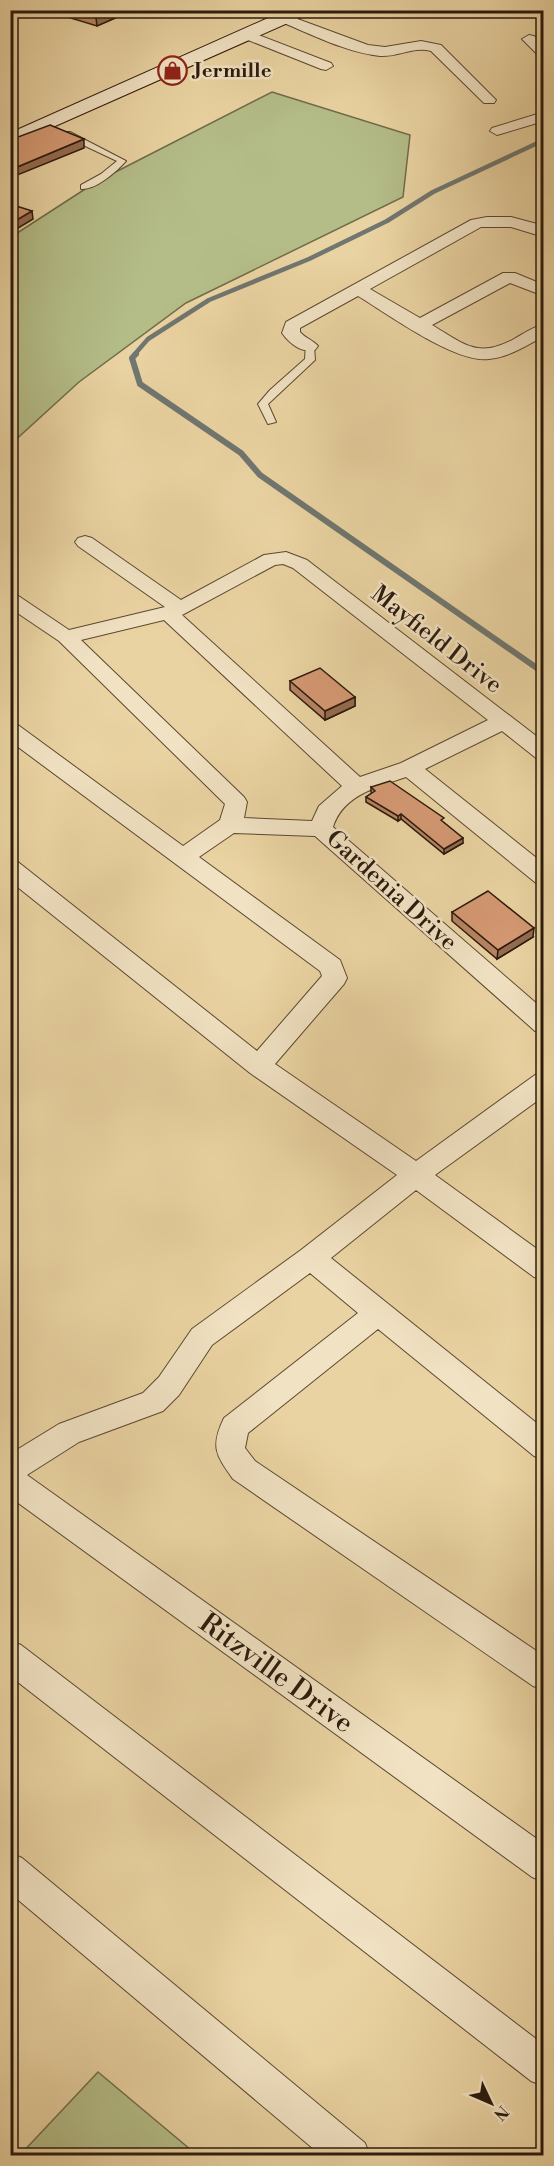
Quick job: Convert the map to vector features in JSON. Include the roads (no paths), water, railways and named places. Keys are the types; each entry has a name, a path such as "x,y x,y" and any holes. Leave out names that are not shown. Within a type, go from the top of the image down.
{"main road":[{"path":"10,140 297,12"}],"street":[{"path":"297,12 380,52 420,44 436,48 489,100"},
{"path":"248,34 326,66"},
{"path":"529,39 543,53"},
{"path":"497,131 543,116"},
{"path":"309,346 298,341 291,333 292,326 477,223 501,219 525,224 543,232"},
{"path":"420,325 509,277 543,291"},
{"path":"360,290 465,352 480,357 498,354 543,328"},
{"path":"85,542 174,611 356,786"},
{"name":"Mayfield Drive","path":"174,611 271,559 286,558 300,564 543,753"},
{"path":"10,599 66,637 236,802 234,816 229,825 183,856"},
{"path":"66,637 174,611"},
{"name":"Gardenia Drive","path":"502,722 409,768 356,786 327,811 321,828 543,1025"},
{"path":"10,730 331,966 335,978 259,1065"},
{"path":"409,768 543,878"},
{"path":"229,825 321,828"},
{"path":"10,868 259,1065 416,1175 543,1269"},
{"path":"10,1470 69,1432 153,1402 169,1386 202,1337 311,1258 416,1175 543,1082"},
{"path":"311,1258 543,1447"},
{"path":"377,1314 234,1427 230,1451 244,1470 543,1675"},
{"name":"Ritzville Drive","path":"10,1480 543,1865"},
{"path":"10,1656 543,2068"},
{"path":"10,1870 352,2156"}],"lane":[{"path":"46,125 121,159 122,163 84,187"},
{"path":"271,422 263,404 270,394 300,371 310,360 309,346"}],"waterway":[{"path":"134,355 148,339 209,300 309,259 387,221 433,192 544,140"},
{"path":"136,354 132,358 140,384 241,453 260,475 544,673"}],"place":[{"name":"Jermille","path":"173,70"}]}
